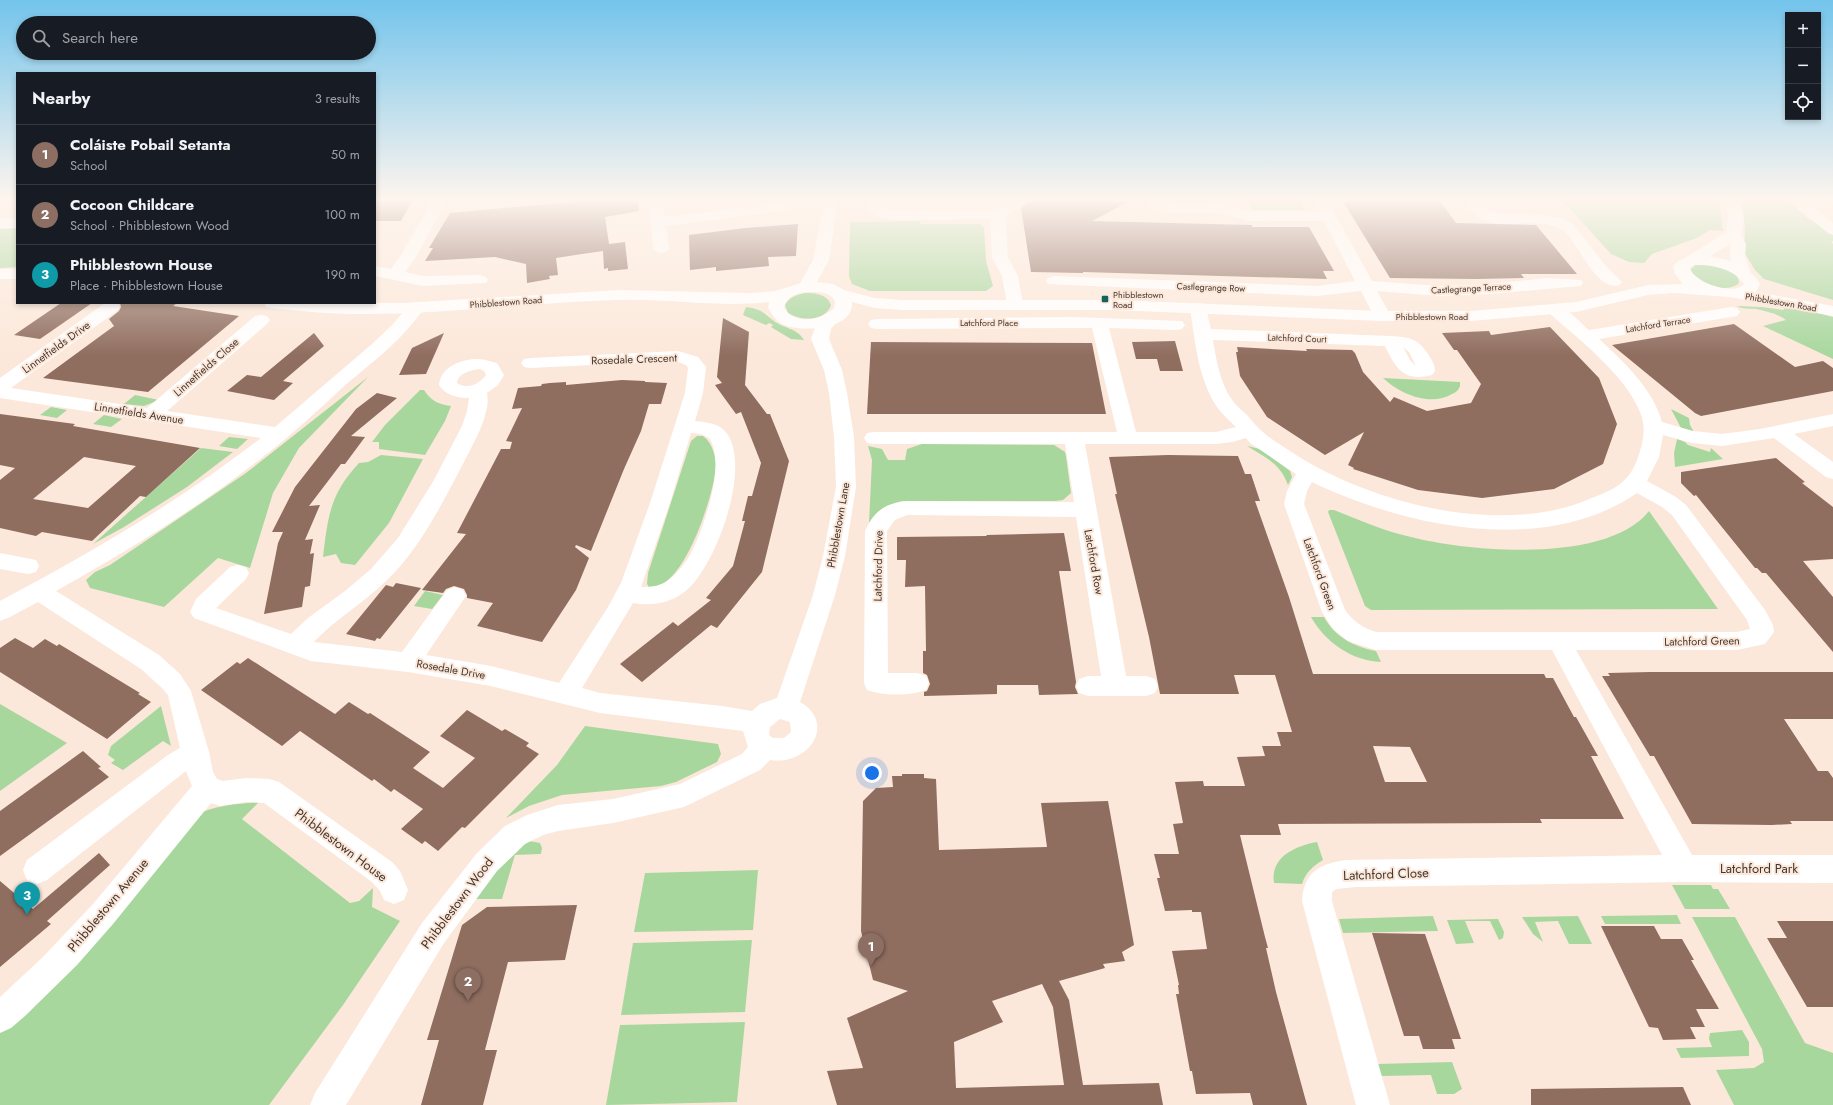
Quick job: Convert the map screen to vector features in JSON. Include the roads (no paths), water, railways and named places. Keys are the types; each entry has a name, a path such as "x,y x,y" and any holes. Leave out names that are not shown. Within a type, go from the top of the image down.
{"street":[{"path":"395,275 411,253"},
{"path":"806,287 821,260 822,253"},
{"path":"1000,253 1000,257 1010,276 1015,304"},
{"path":"1349,253 1382,316"},
{"path":"1587,253 1600,269 1614,282"},
{"name":"Phibblestown Road","path":"1648,290 1662,279 1706,253"},
{"path":"1736,294 1750,289 1752,284 1746,276 1737,257 1737,253"},
{"path":"784,294 776,303 784,317 820,339 823,328 843,309 844,303 842,297 824,284 825,270 821,260"},
{"name":"Phibblestown Road","path":"1686,266 1706,260 1723,264 1780,293 1830,310"},
{"path":"1686,266 1691,282 1712,291"},
{"path":"376,270 431,282 480,280"},
{"path":"0,274 16,274"},
{"name":"Castlegrange Row","path":"1054,281 1317,291 1367,286"},
{"name":"Castlegrange Terrace","path":"1367,286 1389,286 1417,290 1463,290 1554,295 1575,283"},
{"name":"Phibblestown Road","path":"281,304 362,310 620,295 740,299 765,298 815,286 875,303 902,305 1015,304 1198,308 1382,316 1472,316 1554,295 1603,302 1648,290 1680,288 1736,294 1830,310"},
{"path":"1198,308 1205,345 1217,388 1225,404 1248,430 1274,451 1307,473 1365,497 1405,509 1454,519 1493,523 1562,517 1587,511 1604,503 1635,483 1643,472 1649,456 1654,426 1642,399 1633,384 1585,336 1554,295"},
{"name":"Phibblestown Road","path":"740,299 784,317 811,324 835,317 902,305"},
{"name":"Linnetfields Drive","path":"0,387 112,306"},
{"path":"1697,306 1712,316"},
{"path":"0,612 38,592 125,541 214,483 277,434 388,338 416,308"},
{"name":"Latchford Terrace","path":"1585,336 1731,312"},
{"name":"Linnetfields Close","path":"150,415 261,320"},
{"path":"1128,437 1102,338 1100,323 1176,325"},
{"name":"Latchford Place","path":"877,324 1100,323"},
{"name":"Latchford Court","path":"1203,334 1391,341"},
{"name":"Phibblestown Lane","path":"786,708 824,595 834,556 846,487 844,437 838,393 833,370 820,339"},
{"name":"Rosedale Crescent","path":"530,363 669,356 684,357 692,361 697,367 694,393 684,426 660,503 628,593 565,694"},
{"path":"295,646 316,624 379,575 406,544 472,426 477,411 477,390"},
{"name":"Linnetfields Avenue","path":"0,392 277,434"},
{"path":"1654,426 1692,437 1722,440 1833,420"},
{"path":"628,593 644,596 656,595 669,590 684,579 698,561 708,538 725,477 725,454 722,444 714,433 706,429 684,426"},
{"path":"874,438 895,447 1074,438 1216,438 1232,436 1248,430"},
{"path":"1777,431 1833,472"},
{"name":"Latchford Row","path":"1074,438 1115,686"},
{"name":"Latchford Green","path":"1307,473 1298,491 1294,504 1334,612 1338,620 1358,636 1376,641 1559,642 1737,641 1758,637 1762,632 1762,625 1757,616 1679,510 1635,483"},
{"name":"Latchford Drive","path":"918,683 876,683 876,531 884,515 891,511 907,508 1085,510"},
{"path":"0,561 28,566"},
{"name":"Rosedale Drive","path":"238,572 204,605 202,612 295,646 311,650 408,662 493,677 600,703 722,717 761,735"},
{"path":"38,592 150,662 171,681 179,691 196,752 201,777 208,787"},
{"path":"408,662 455,596"},
{"path":"1559,642 1684,868"},
{"path":"1088,686 1146,686"},
{"path":"786,708 794,710 804,720 804,733 800,740 787,749 780,750 761,735 761,718 772,710 786,708"},
{"name":"Phibblestown Wood","path":"327,1105 433,933 487,862 515,835 536,824 558,818 613,811 684,795 751,762 761,735"},
{"path":"37,870 177,763 196,752"},
{"name":"Phibblestown House","path":"208,787 220,794 246,790 269,791 382,872 390,881 394,890"},
{"name":"Phibblestown Avenue","path":"0,1017 44,978 104,913 186,811 208,787"},
{"name":"Latchford Park","path":"1684,868 1833,869"},
{"name":"Latchford Close","path":"1373,1105 1317,901 1316,888 1324,880 1331,876 1376,873 1684,868"}],"place":[{"name":"Phibblestown Road","path":"1105,299"},
{"name":"Phibblestown House","path":"27,915"},
{"name":"Coláiste Pobail Setanta","path":"871,966"},
{"name":"Cocoon Childcare","path":"468,1001"}]}
